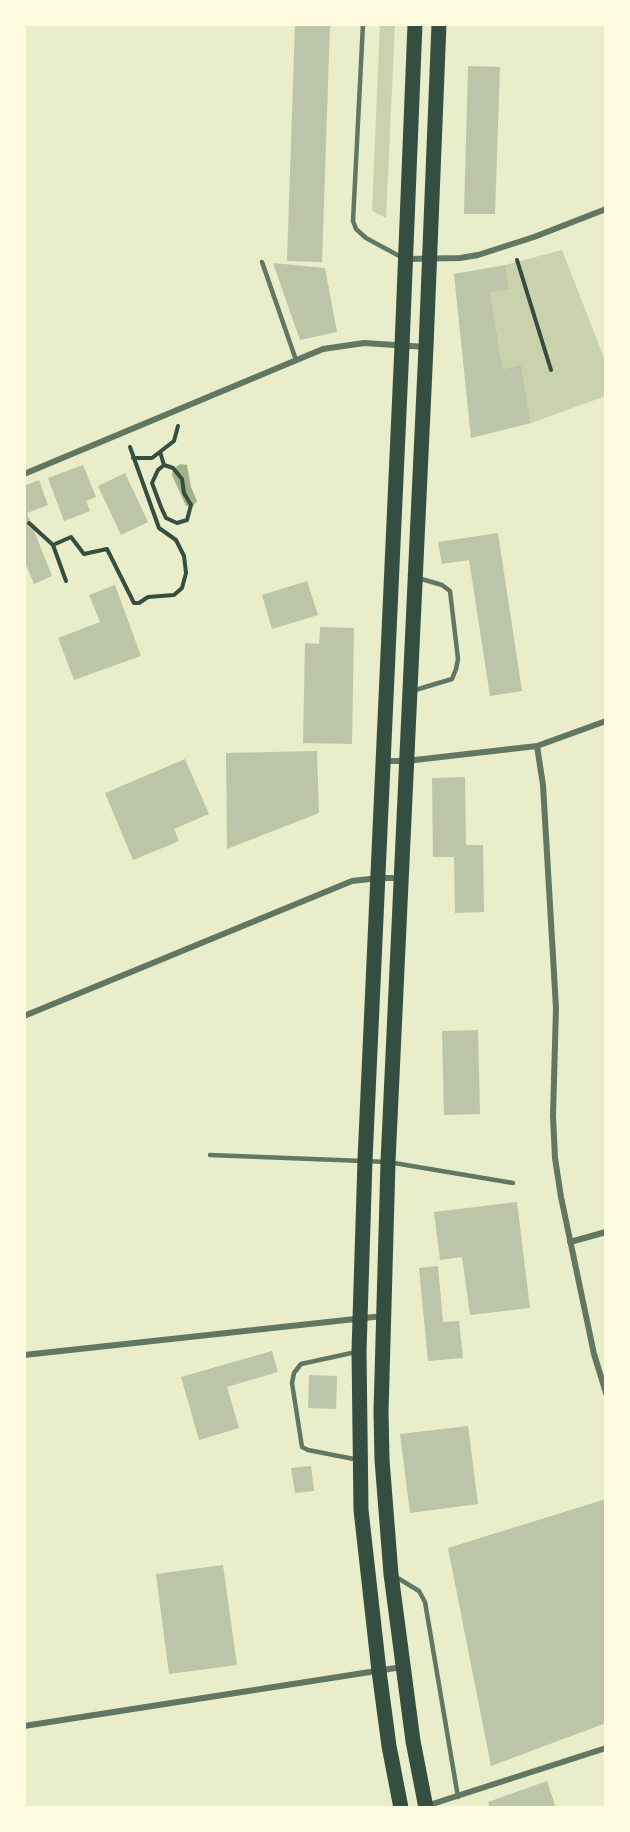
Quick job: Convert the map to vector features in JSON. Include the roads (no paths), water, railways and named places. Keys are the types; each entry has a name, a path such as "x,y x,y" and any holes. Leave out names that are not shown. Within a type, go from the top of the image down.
{"main road":[{"path":"401,1808 389,1746 364,1544 359,1461 359,1317 415,24"},
{"path":"426,1807 413,1741 391,1574 382,1460 383,1316 439,24"}],"street":[{"path":"405,259 429,260 478,255 606,209"},
{"path":"24,474 323,350 345,344 364,343 426,347"},
{"path":"383,761 406,761 537,746 606,722"},
{"path":"537,746 543,785 555,996 553,1116 555,1147 561,1197 570,1242 594,1354 606,1393"},
{"path":"24,1016 352,881 401,878"},
{"path":"570,1242 606,1232"},
{"path":"24,1354 383,1316"},
{"path":"24,1726 403,1667"},
{"path":"426,1807 606,1748"}],"lane":[{"path":"363,24 352,221 356,229 366,238 405,259"},
{"path":"262,262 296,360"},
{"path":"410,692 452,679 458,659 450,591 442,585 415,577"},
{"path":"210,1155 388,1162 513,1183"},
{"path":"359,1351 301,1364 294,1373 292,1383 302,1447 359,1461"},
{"path":"391,1574 419,1591 425,1602 458,1797"}]}
